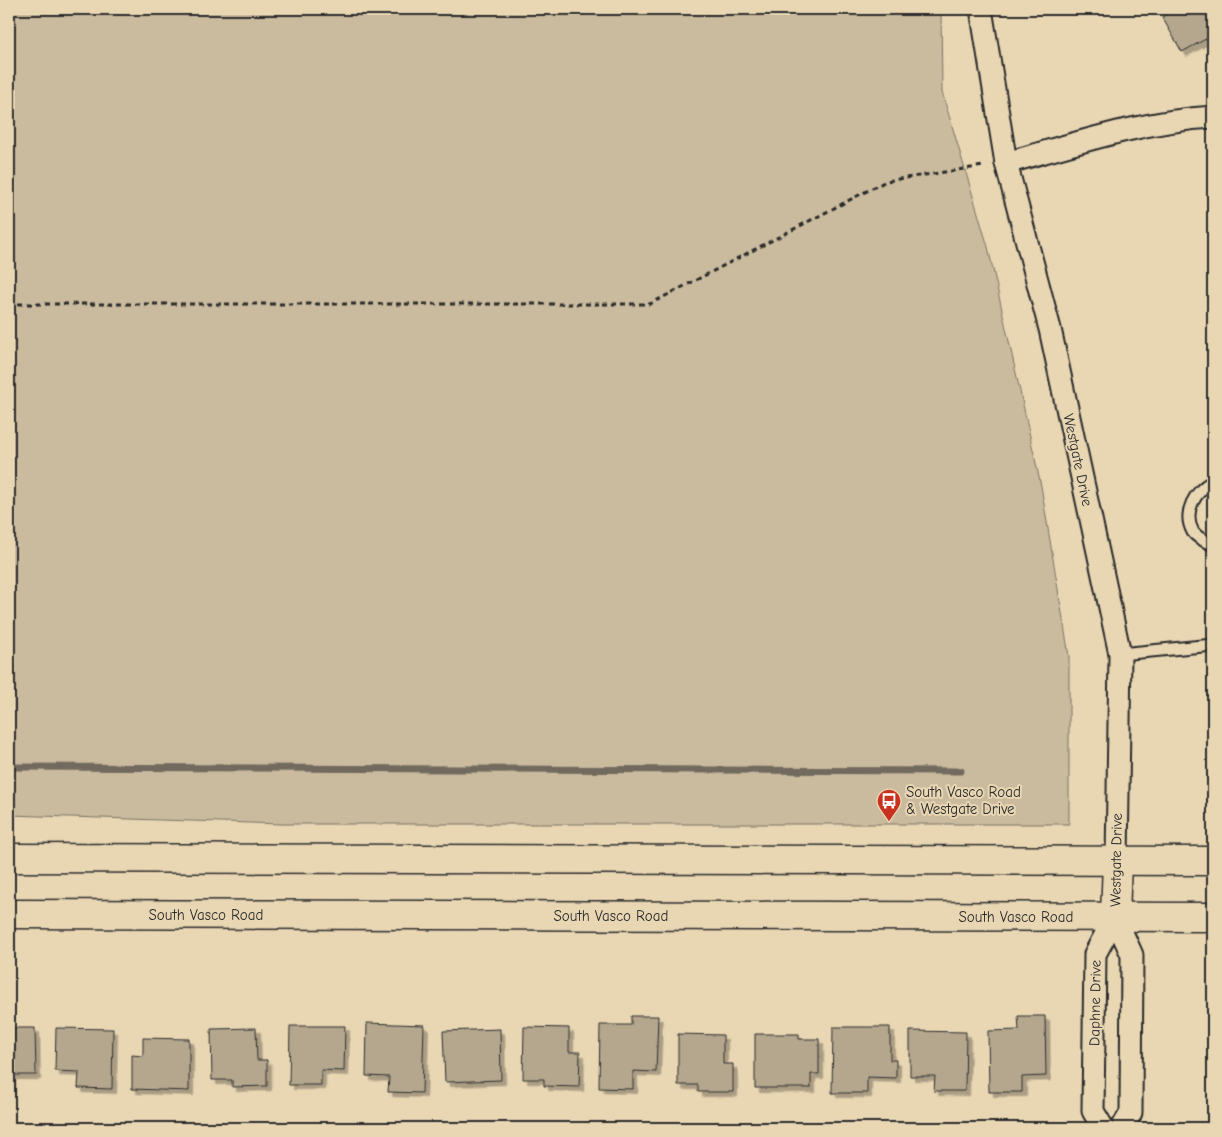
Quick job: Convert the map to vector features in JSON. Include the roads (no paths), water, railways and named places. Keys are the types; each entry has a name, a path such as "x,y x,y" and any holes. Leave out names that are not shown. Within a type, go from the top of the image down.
{"main road":[{"path":"9,858 1213,861"},
{"name":"Westgate Drive","path":"1115,917 1116,861"},
{"name":"South Vasco Road","path":"9,914 1213,917"}],"street":[{"name":"Westgate Drive","path":"981,9 1006,163 1050,329 1120,654 1116,861"},
{"path":"1006,163 1120,131 1192,118 1213,118"},
{"path":"1115,917 1132,955 1131,1113 1122,1128"},
{"name":"Daphne Drive","path":"1102,1128 1093,1111 1095,954 1115,917"}],"lane":[{"path":"1213,481 1202,488 1194,498 1190,509 1190,522 1194,534 1213,545"},
{"path":"1120,654 1213,644"}],"waterway":[{"path":"9,767 961,771"}],"place":[{"name":"South Vasco Road & Westgate Drive","path":"889,822"}]}
